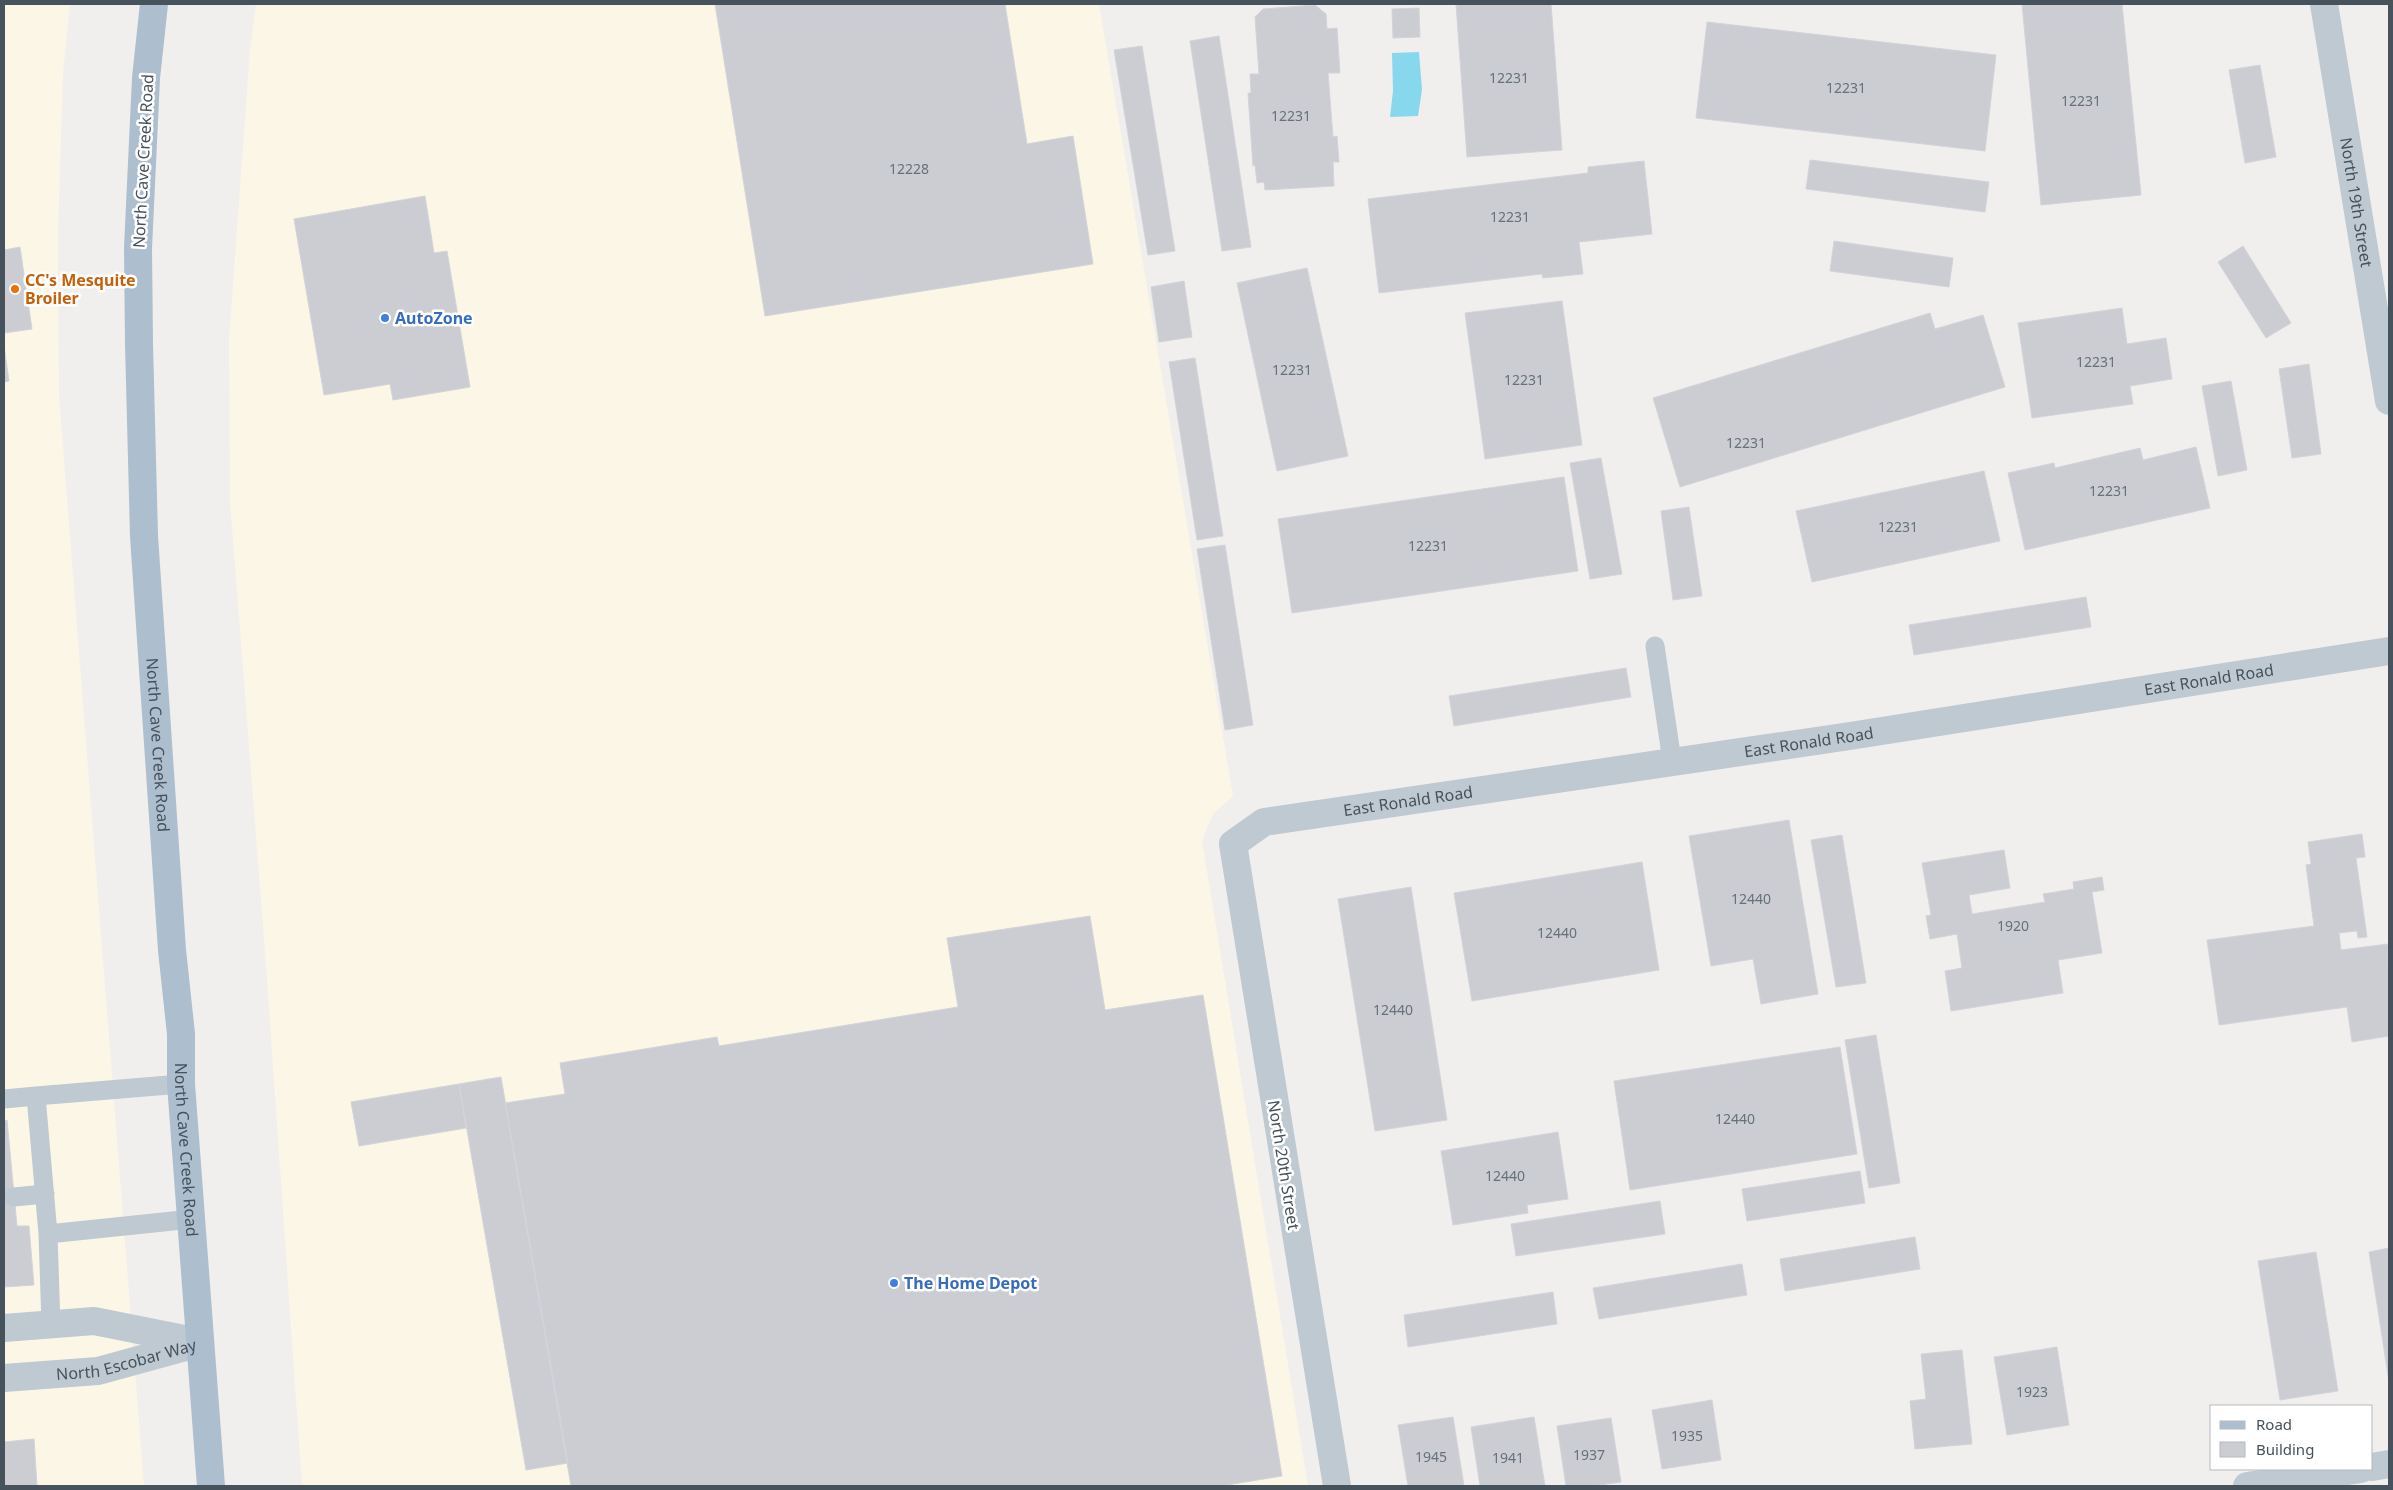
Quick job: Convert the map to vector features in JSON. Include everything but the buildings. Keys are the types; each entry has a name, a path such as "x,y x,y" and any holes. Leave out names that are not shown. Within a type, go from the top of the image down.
{"main road":[{"name":"North Cave Creek Road","path":"154,4 146,78 138,248 144,536 172,950 181,1034 181,1084 211,1486"}],"street":[{"name":"North 19th Street","path":"2324,4 2389,401"},
{"name":"East Ronald Road","path":"1233,844 1264,822 2389,651"},
{"name":"North 20th Street","path":"1233,844 1337,1486"},
{"name":"North Escobar Way","path":"4,1328 94,1321 200,1343"},
{"name":"North Escobar Way","path":"4,1378 98,1371 200,1343"},
{"path":"2373,1467 2389,1464"},
{"path":"2247,1486 2354,1470"}],"lane":[{"path":"1655,646 1672,761"},
{"path":"4,1099 181,1084"},
{"path":"36,1096 48,1234 51,1325"},
{"path":"14,1197 45,1194"},
{"path":"48,1234 192,1219"}],"shaded area":[{"path":"4,4 70,4 63,73 58,233 59,396 144,1486 4,1486"},
{"path":"256,4 1099,4 1233,796 1213,814 1202,841 1308,1486 302,1486 266,965 230,501 229,340 250,50"}],"water":[{"path":"1419,52 1422,90 1418,116 1390,117 1393,91 1392,53"}],"place":[{"name":"CC's Mesquite Broiler","path":"15,289"},
{"name":"AutoZone","path":"385,318"},
{"name":"The Home Depot","path":"894,1283"}]}
